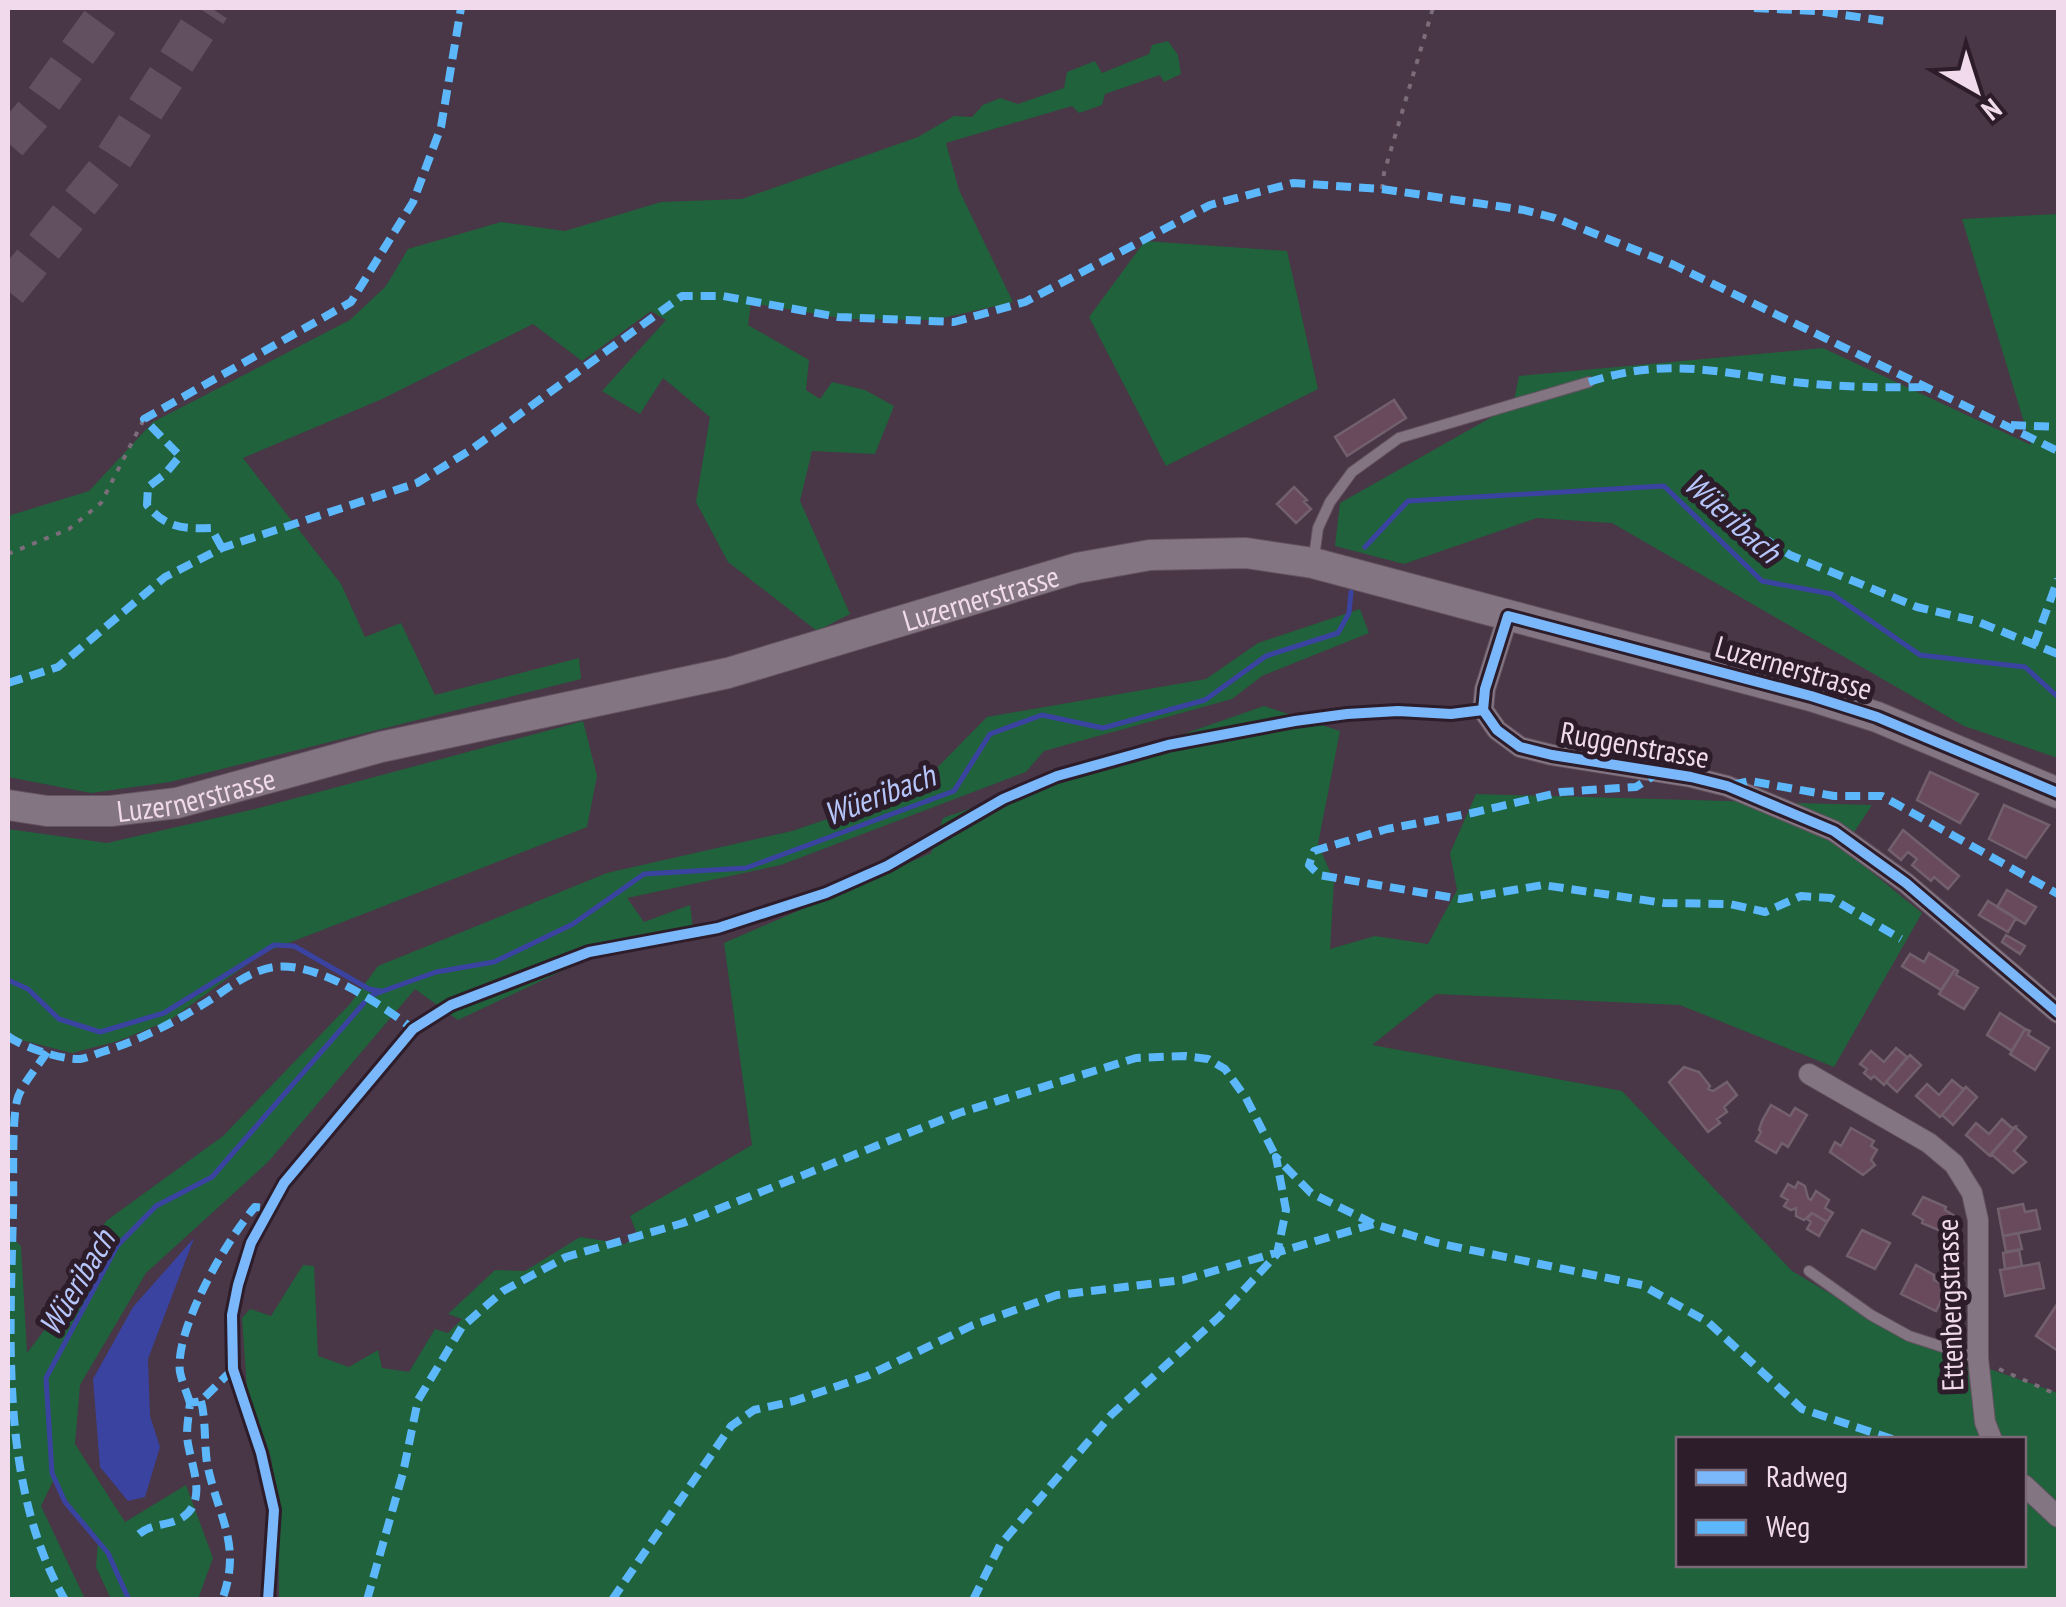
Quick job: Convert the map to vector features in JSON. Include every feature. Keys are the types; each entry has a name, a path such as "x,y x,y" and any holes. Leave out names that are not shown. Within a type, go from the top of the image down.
{"main road":[{"name":"Luzernerstrasse","path":"8,805 48,811 111,811 177,803 382,747 728,674 1077,568 1150,555 1246,553 1313,563 1811,696 1940,742 2054,796"}],"street":[{"name":"Ruggenstrasse","path":"1508,616 1483,710 1496,730 1520,746 1552,755 1727,786 1834,832 1906,883 2058,1013"},
{"name":"Ettenbergstrasse","path":"1809,1074 1929,1142 1954,1164 1972,1192 1978,1220 1978,1358 1985,1422 1991,1437"},
{"path":"2026,1487 2058,1517"}],"lane":[{"path":"1313,563 1318,528 1330,502 1352,472 1399,438 1589,382"},
{"path":"1810,1272 1910,1336 1978,1358"}],"path":[{"path":"1382,189 1434,8"},
{"path":"8,554 69,529 101,503 144,419"},
{"path":"1978,1358 2058,1394"}],"green space":[{"path":"1168,41 1178,55 1181,74 1164,82 1160,75 1105,94 1102,105 1079,113 1072,106 946,143 959,190 1013,302 934,320 846,319 751,303 748,325 809,360 806,390 820,399 832,382 865,390 894,406 875,454 812,451 800,501 850,614 817,631 728,562 696,502 710,417 663,378 640,414 602,391 666,320 651,311 582,361 533,324 382,399 243,458 341,584 365,637 401,623 435,695 579,658 581,679 170,782 91,793 8,777 8,516 89,491 153,422 350,320 386,286 408,249 501,222 565,231 661,202 742,199 918,137 954,116 972,117 983,105 1000,98 1018,104 1064,88 1067,72 1095,61 1102,73 1149,54 1152,45"},
{"path":"2058,214 2058,758 1964,726 1612,523 1537,518 1404,564 1335,546 1340,503 1513,405 1519,376 1823,348 2031,445 1962,219"},
{"path":"1145,241 1287,251 1318,389 1166,466 1089,317"},
{"path":"1360,609 1369,633 1262,676 1232,699 1044,751 1026,772 781,865 627,898 644,922 690,905 693,928 639,935 458,1020 415,989 268,1162 146,1273 80,1385 75,1444 125,1522 186,1485 213,1558 198,1599 111,1599 96,1567 98,1542 53,1481 41,1506 85,1599 8,1599 8,1234 21,1246 27,1353 64,1304 106,1221 223,1136 350,1004 378,966 607,873 792,831 916,789 987,717 1206,679 1258,643"},
{"path":"1264,706 1340,731 1318,844 1334,881 1330,949 1375,936 1428,944 1457,890 1450,853 1476,794 1872,805 1843,849 1922,913 1834,1067 1680,1005 1436,994 1372,1045 1622,1091 1792,1271 1910,1341 2058,1393 2058,1599 279,1599 278,1513 271,1458 247,1389 242,1318 250,1309 271,1316 303,1265 314,1266 318,1356 349,1367 378,1350 382,1368 409,1372 435,1329 448,1333 462,1319 448,1314 495,1270 525,1271 580,1237 625,1244 637,1234 630,1216 752,1145 724,943 931,853 943,818"},
{"path":"583,721 597,776 587,827 263,953 170,1020 118,1041 72,1053 21,1040 8,1031 8,829 107,843 259,808"}],"shaded area":[{"path":"194,1238 148,1359 150,1416 160,1447 145,1497 128,1501 100,1467 93,1379 133,1307"}],"building":[{"path":"1394,400 1406,418 1347,456 1335,437"},
{"path":"1294,487 1311,509 1296,523 1277,504"},
{"path":"1930,772 1978,794 1960,823 1917,800"},
{"path":"2004,805 2049,825 2026,858 1989,839"},
{"path":"1903,830 1959,876 1948,889 1912,865 1917,859 1908,852 1901,860 1889,850"},
{"path":"2007,890 2036,907 2025,924 1997,907"},
{"path":"1988,901 2016,918 2008,932 1979,915"},
{"path":"2006,935 2025,946 2020,954 2002,942"},
{"path":"1929,953 1955,969 1941,990 1902,966 1910,954 1924,962"},
{"path":"1955,969 1956,975 1978,988 1964,1009 1939,994"},
{"path":"2000,1013 2025,1029 2012,1051 1987,1035"},
{"path":"2025,1029 2049,1048 2035,1070 2010,1054"},
{"path":"1896,1048 1907,1057 1884,1085 1864,1073 1867,1069 1860,1064 1871,1051 1884,1062"},
{"path":"1910,1055 1921,1065 1897,1092 1886,1082"},
{"path":"1684,1067 1699,1072 1710,1086 1708,1089 1713,1091 1727,1082 1737,1095 1724,1107 1727,1112 1717,1119 1720,1123 1708,1132 1669,1082"},
{"path":"1952,1080 1963,1089 1966,1087 1940,1117 1916,1096 1927,1084 1939,1095"},
{"path":"1966,1087 1977,1097 1953,1125 1942,1115"},
{"path":"1771,1105 1790,1116 1795,1108 1807,1115 1788,1147 1782,1143 1776,1153 1756,1141"},
{"path":"2002,1119 2015,1127 1990,1156 1966,1135 1976,1123 1989,1134"},
{"path":"2015,1127 2026,1137 2014,1151 2026,1162 2013,1173 1991,1154"},
{"path":"1851,1128 1874,1141 1871,1146 1877,1150 1871,1160 1875,1165 1863,1175 1830,1152 1835,1142 1841,1146"},
{"path":"1798,1182 1805,1186 1811,1200 1816,1191 1829,1200 1825,1208 1833,1213 1827,1222 1812,1213 1804,1220 1796,1216 1796,1208 1784,1206 1788,1200 1781,1196 1788,1184 1795,1188"},
{"path":"1923,1197 1946,1207 1953,1215 1943,1232 1922,1223 1913,1214"},
{"path":"2023,1204 2025,1212 2036,1210 2040,1229 2003,1236 1998,1209"},
{"path":"1812,1213 1827,1222 1819,1236 1807,1229"},
{"path":"1862,1230 1890,1243 1875,1269 1847,1256"},
{"path":"2018,1233 2022,1249 2006,1252 2003,1236"},
{"path":"2019,1250 2022,1266 2005,1269 2003,1253"},
{"path":"2039,1263 2044,1288 2005,1296 2000,1270"},
{"path":"1916,1265 1948,1287 1936,1311 1901,1294"},
{"path":"2058,1303 2058,1351 2036,1336"}],"waterway":[{"name":"Wüeribach","path":"1365,547 1408,501 1664,486 1762,581 1832,594 1920,655 2025,667 2058,697"},
{"name":"Wüeribach","path":"372,995 436,972 494,962 573,924 644,874 746,868 954,791 990,734 1042,715 1103,728 1205,700 1266,656 1338,633 1349,613 1351,592"},
{"path":"8,980 28,989 59,1019 100,1032 164,1013 274,945 294,946 369,989 380,991"},
{"name":"Wüeribach","path":"129,1600 108,1553 65,1502 52,1473 46,1378 117,1246 156,1206 212,1177 364,1003"}],"tunnel":[{"path":"8,143 110,8"},
{"path":"8,291 104,173 211,8"}],"marked path":[{"path":"222,548 211,528 175,526 147,505 148,487 180,456 144,419 351,302 413,202 441,127 461,8"},
{"path":"1754,8 1817,11 1885,21"},
{"path":"8,683 58,667 165,577 222,548 417,483 472,449 682,296 723,296 838,317 954,322 1025,302 1210,205 1293,183 1382,189 1555,218 1674,265 2058,451"},
{"path":"1589,382 1668,368 1827,385 1925,387"},
{"path":"2011,425 2058,427"},
{"path":"1767,540 1790,555 1917,607 1976,621 2058,654"},
{"path":"2034,645 2058,579"},
{"path":"1661,771 1636,787 1561,792 1387,829 1314,851 1309,865 1319,875 1460,899 1543,885 1664,903 1730,904 1765,912 1801,896 1831,898 1901,939"},
{"path":"1732,785 1750,781 1834,796 1882,796 2058,894"},
{"path":"8,1036 53,1055 86,1058 159,1029 242,979 274,967 291,967 328,977 413,1029"},
{"path":"47,1052 24,1086 16,1107 11,1362 19,1462 29,1510 44,1556 65,1600"},
{"path":"367,1600 403,1473 418,1400 462,1327 503,1291 566,1257 683,1223 959,1113 1136,1058 1185,1056 1208,1059 1225,1069 1246,1098 1276,1157"},
{"path":"973,1600 1000,1545 1111,1415 1219,1317 1277,1254 1286,1210 1276,1157 1311,1193 1374,1224 1437,1243 1642,1285 1708,1322 1802,1409 1886,1437"},
{"path":"190,1403 180,1372 180,1354 194,1310 217,1262 243,1222 255,1207 268,1208"},
{"path":"612,1600 731,1426 754,1410 867,1376 973,1325 1057,1295 1183,1280 1374,1224"},
{"path":"139,1534 178,1520 191,1509 196,1490 187,1435 190,1403 201,1401 233,1369"},
{"path":"201,1401 207,1463 229,1546 228,1580 222,1600"}],"cycle path":[{"path":"2058,793 1877,717 1508,616 1485,689 1483,710 1497,730 1520,747 1727,786 1834,831 1906,883 2058,1013"},
{"path":"268,1600 274,1510 261,1453 233,1369 232,1315 238,1285 251,1243 284,1183 413,1029 451,1005 589,952 718,928 826,893 887,866 1003,799 1057,776 1168,745 1295,721 1398,711 1451,714 1483,710"}]}
